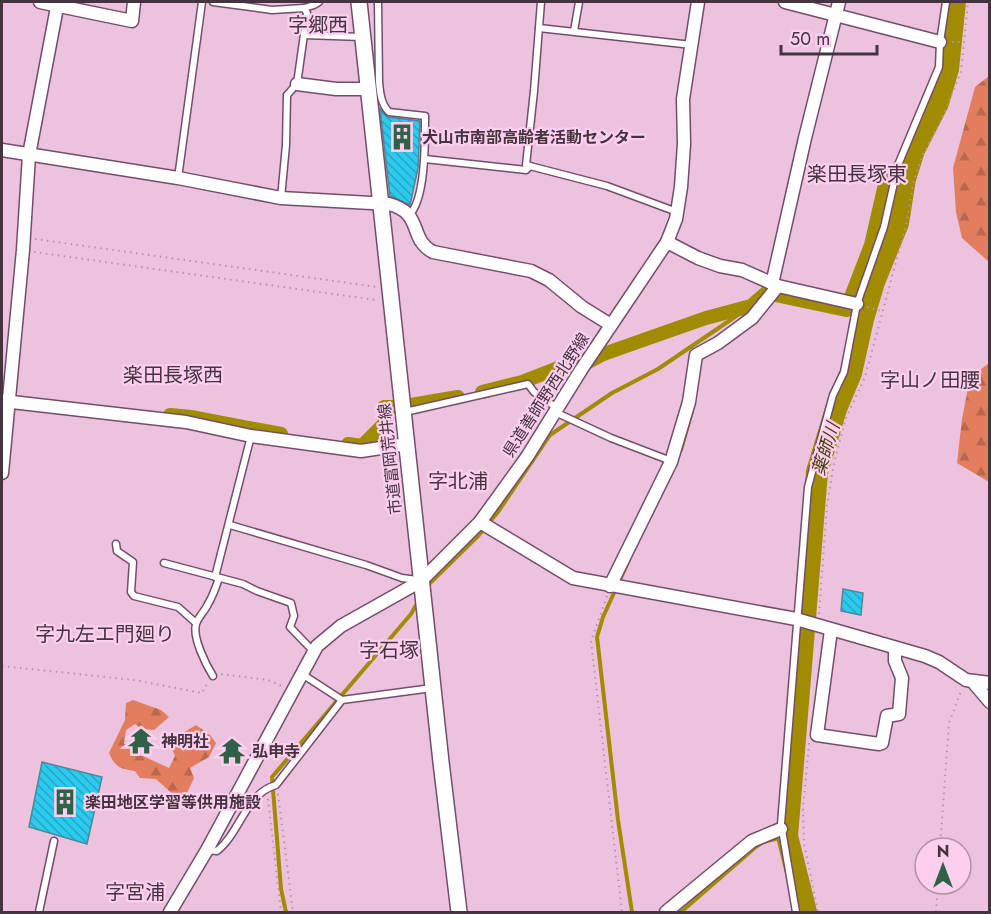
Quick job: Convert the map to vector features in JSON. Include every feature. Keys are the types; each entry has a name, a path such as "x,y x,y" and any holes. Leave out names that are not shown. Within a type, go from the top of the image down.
{"street":[{"path":"40,2 58,3 132,21 134,2"},
{"name":"市道富岡荒井線","path":"359,2 459,912"},
{"name":"県道善師野西北野線","path":"170,912 207,850 314,652 325,638 341,626 421,581 480,522 527,458 581,370 667,243 677,212 684,144 683,99 698,2"},
{"path":"785,2 837,7 940,42"},
{"path":"2,473 6,398 23,244 29,155 58,3"},
{"path":"616,588 671,462 689,402 696,355 718,344 752,318 774,288 837,7"},
{"path":"297,84 336,89 368,89"},
{"path":"2,150 178,178 280,198 398,206 409,215 424,248 433,252 531,271 549,280 582,307 611,325"},
{"path":"667,243 720,266 742,270 774,288 857,304"},
{"path":"2,322 15,324"},
{"path":"6,398 186,422 250,436 361,451 407,444"},
{"path":"480,522 573,578 616,588 796,619 932,659 969,681 990,702"},
{"path":"831,630 817,735 882,743 887,716 899,714 902,678 895,661 895,648"},
{"path":"969,681 990,684"},
{"path":"666,912 752,841 781,829"}],"lane":[{"path":"178,178 202,2"},
{"path":"213,2 272,9 304,8 314,6 319,2"},
{"path":"378,2 380,96 389,112 425,116 425,159 418,200 414,211 409,215"},
{"path":"541,2 526,165 607,186 677,212"},
{"path":"574,31 579,2"},
{"path":"796,912 781,829 808,487 833,395 844,372 857,304 884,227 898,165 939,67 946,2"},
{"path":"280,198 286,145 287,95 297,84 307,13 304,8"},
{"path":"539,28 692,45"},
{"path":"304,35 363,37"},
{"path":"425,159 526,170 530,166"},
{"path":"403,408 528,384 556,410 611,438 671,462"},
{"path":"213,676 195,637 196,623 209,603 217,577 250,436"},
{"path":"230,525 366,565 402,578 421,581"},
{"path":"116,544 117,551 132,562 131,592 134,596 178,607 196,623"},
{"path":"164,563 243,584 291,603 294,616 290,627 314,652"},
{"path":"302,674 342,700 433,688"},
{"path":"207,850 217,851 224,846 248,808 267,787 276,785 279,778 325,725 342,700"},
{"path":"39,912 54,841"}],"path":[{"path":"817,626 827,505 834,462 846,418 865,376 922,156 941,120 961,72 968,2"},
{"path":"23,244 390,295"},
{"path":"23,244 390,295"},
{"path":"616,588 591,641 622,912"},
{"path":"2,666 134,680 202,693 213,676 221,674 268,680 293,691"},
{"path":"941,836 949,723 969,681"},
{"path":"805,782 804,843 818,912"},
{"path":"276,785 293,912"},
{"path":"267,787 281,912"},
{"path":"936,912 937,896"}],"green space":[{"path":"989,76 989,262 962,238 956,212 953,168 975,87"},
{"path":"989,363 989,482 957,463 970,378"},
{"path":"133,700 161,710 169,717 154,730 142,729 135,724 126,730 124,744 131,747 134,752 169,768 175,756 169,741 196,725 210,735 216,743 209,757 190,768 194,778 188,791 178,799 156,779 140,778 135,771 119,766 109,753 125,720 126,703"}],"building":[{"name":"犬山市南部高齢者活動センター","path":"380,109 388,117 420,121 418,168 410,205 390,196"},
{"path":"843,589 863,593 861,615 841,611"},
{"name":"楽田地区学習等供用施設","path":"42,762 102,777 87,844 29,827"}],"waterway":[{"name":"薬師川","path":"806,912 787,836 817,472 836,409 851,373 874,282 898,223 905,179 914,150 938,103 948,69 955,2"},
{"path":"482,392 522,382 558,368 579,367 601,355 646,339 706,318 751,306 766,293 846,310 871,245 886,180 905,179"},
{"path":"427,586 479,535 498,512 550,435 612,393 658,369 751,306"},
{"path":"348,444 362,446 385,423 384,407 399,407 458,397"},
{"path":"681,450 692,411"},
{"path":"170,415 281,434"},
{"path":"629,560 603,617 597,637 618,820 632,912"},
{"path":"286,912 281,889 272,777 411,614 419,600"},
{"path":"681,912 757,846 763,842 787,836"}],"place":[{"name":"犬山市南部高齢者活動センター","path":"402,137"},
{"name":"神明社","path":"141,741"},
{"name":"弘申寺","path":"232,751"},
{"name":"楽田地区学習等供用施設","path":"65,802"}],"district":[{"name":"字郷西","path":"318,25"},
{"name":"楽田長塚東","path":"857,174"},
{"name":"楽田長塚西","path":"173,375"},
{"name":"字山ノ田腰","path":"930,380"},
{"name":"字北浦","path":"458,481"},
{"name":"字九左エ門廻り","path":"105,634"},
{"name":"字石塚","path":"389,650"},
{"name":"字宮浦","path":"135,892"}]}
